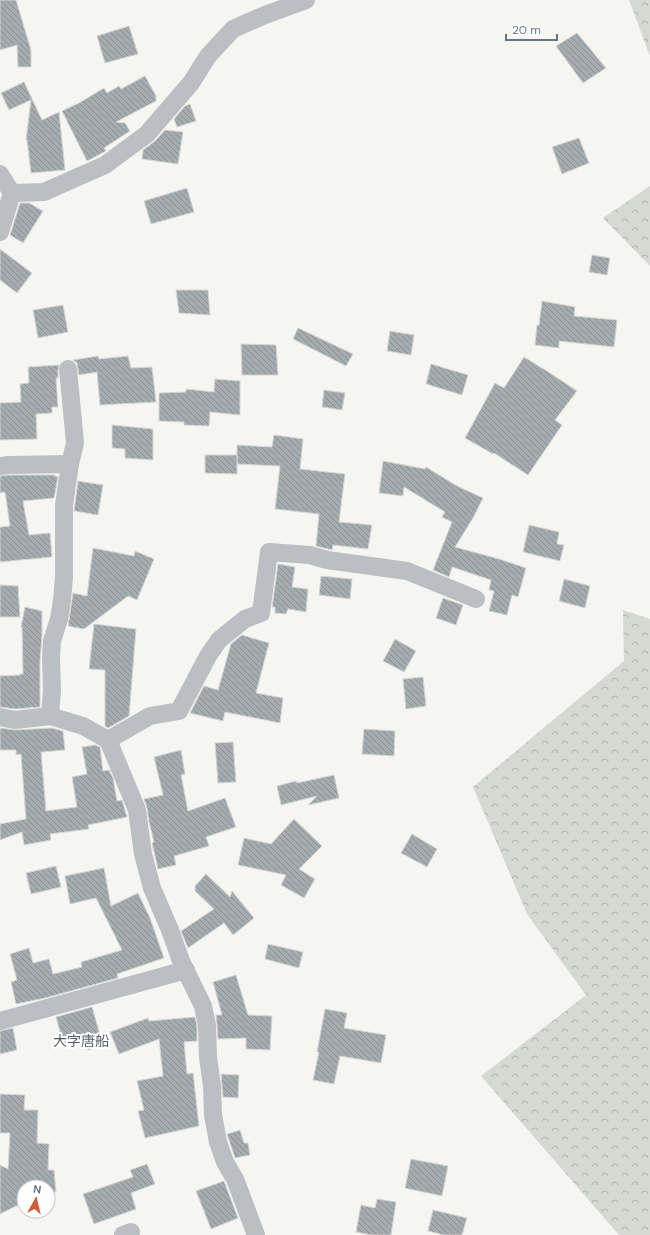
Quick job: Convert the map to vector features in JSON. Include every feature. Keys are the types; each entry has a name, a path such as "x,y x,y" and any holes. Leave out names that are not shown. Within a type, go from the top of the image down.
{"street":[{"path":"12,193 44,192 105,165 147,134 191,83 208,56 233,29 306,0"},
{"path":"0,174 12,193 0,232"},
{"path":"50,716 52,690 52,641 59,620 64,577 64,505 70,464 75,443 68,369"},
{"path":"0,466 70,464"},
{"path":"108,740 150,716 179,711 208,656 219,640 245,619 261,613 269,552 310,555 327,560 407,572 476,599"},
{"path":"0,717 15,720 50,716 83,726 108,740 137,810 143,854 152,888 170,930 181,961 203,1006 207,1025 208,1057 218,1142 225,1162 235,1180 256,1235"},
{"path":"0,1020 186,970"}],"green space":[{"path":"629,0 650,0 650,56"},
{"path":"650,186 650,266 603,218"},
{"path":"623,610 650,619 650,1235 619,1235 481,1076 586,995 527,914 473,787 624,661"}],"building":[{"path":"0,0 16,0 31,50 31,67 18,67 17,45 0,50"},
{"path":"129,26 138,54 105,63 97,36"},
{"path":"577,33 606,68 583,83 556,46"},
{"path":"145,76 156,96 156,101 116,122 125,123 130,131 104,148 106,151 87,161 62,111 104,88 107,93 119,86 121,89"},
{"path":"24,82 42,120 59,112 65,170 31,173 26,140 31,100 9,110 1,93"},
{"path":"190,104 196,121 177,127 174,119 185,106"},
{"path":"165,130 183,132 178,164 142,159 143,150 155,141"},
{"path":"579,138 589,163 562,174 552,147"},
{"path":"187,188 194,212 151,224 144,201"},
{"path":"20,203 29,203 43,211 23,243 10,235"},
{"path":"0,249 32,273 17,293 0,280"},
{"path":"592,255 610,258 607,275 589,272"},
{"path":"176,290 208,290 210,315 179,313"},
{"path":"542,301 575,307 574,316 617,320 614,347 559,341 559,348 535,345"},
{"path":"63,305 68,332 38,338 33,310"},
{"path":"298,328 353,354 346,366 293,339"},
{"path":"390,331 414,335 411,355 387,351"},
{"path":"241,344 276,345 278,375 242,375"},
{"path":"98,356 99,359 128,356 131,368 152,367 156,402 100,405 97,372 79,375 77,363 73,360"},
{"path":"524,357 577,391 555,420 562,425 528,475 494,453 493,454 465,438 495,383 504,388"},
{"path":"431,364 468,375 462,395 426,384"},
{"path":"59,365 58,378 56,378 58,407 52,407 52,413 36,414 37,439 0,440 0,403 21,402 20,384 29,383 28,367"},
{"path":"215,379 240,381 240,415 210,412 209,426 184,425 184,422 159,421 159,393 186,392 186,389 214,392"},
{"path":"324,390 345,393 342,410 322,407"},
{"path":"112,425 153,429 153,460 125,458 125,449 112,448"},
{"path":"274,435 303,439 300,469 345,474 339,522 372,525 368,549 333,545 332,550 316,546 319,514 275,509 280,466 237,464 237,445 272,447"},
{"path":"205,455 237,455 237,474 205,473"},
{"path":"383,461 425,469 426,467 457,486 483,498 473,518 455,547 526,568 518,597 512,595 507,615 489,611 494,591 489,590 491,580 452,567 449,577 433,570 452,522 442,517 445,512 404,487 403,496 379,493"},
{"path":"54,475 58,477 54,498 23,501 29,535 50,533 52,557 0,562 0,527 10,526 5,492 0,493 0,476"},
{"path":"78,481 103,485 98,515 74,511"},
{"path":"529,525 559,532 557,544 564,545 560,561 523,552"},
{"path":"93,548 134,556 135,551 154,559 137,600 128,596 84,629 68,626 73,593 87,596"},
{"path":"278,564 295,567 292,587 308,589 306,612 288,609 286,614 275,613 275,607 272,607"},
{"path":"321,576 352,579 350,599 319,595"},
{"path":"564,579 590,586 585,608 559,601"},
{"path":"0,585 18,586 20,617 0,617"},
{"path":"443,598 463,605 456,625 436,618"},
{"path":"25,607 42,611 40,707 15,709 0,707 0,676 23,674 21,627"},
{"path":"94,624 136,629 129,716 108,728 105,726 105,670 89,669"},
{"path":"242,635 269,643 256,693 283,698 280,723 225,712 223,721 190,713 204,686 218,690 231,644"},
{"path":"395,639 416,651 404,672 383,661"},
{"path":"423,677 426,706 406,709 403,679"},
{"path":"0,728 16,730 52,728 63,731 65,750 41,752 46,811 77,807 72,777 87,774 82,747 95,745 100,747 103,771 109,770 113,778 117,801 122,800 127,817 88,825 89,829 50,834 51,840 24,845 22,832 0,840 0,824 26,819 21,754 16,755 16,750 0,750"},
{"path":"364,729 395,731 394,756 362,754"},
{"path":"233,742 236,782 218,783 215,743"},
{"path":"181,750 185,774 181,775 188,811 225,798 236,827 206,837 209,846 174,856 176,865 158,869 152,843 154,842 144,799 163,795 154,757"},
{"path":"334,775 339,798 308,805 317,796 281,805 277,786 296,781 297,783"},
{"path":"294,819 322,846 299,869 315,879 304,898 281,885 286,875 238,865 244,838 271,844"},
{"path":"412,834 437,849 427,867 401,853"},
{"path":"56,866 61,887 31,894 26,873"},
{"path":"104,868 111,906 138,893 150,918 164,958 117,974 118,978 45,998 16,1004 11,982 17,980 10,954 29,948 33,963 49,959 53,974 82,967 81,962 122,950 96,898 70,904 65,876"},
{"path":"206,874 230,897 232,891 254,918 233,935 224,923 188,948 181,931 214,909 195,891 195,886"},
{"path":"268,944 303,952 299,968 265,959"},
{"path":"236,975 248,1015 272,1016 270,1050 246,1049 246,1038 218,1039 216,1015 222,1015 213,982"},
{"path":"92,1007 103,1045 88,1050 85,1040 64,1046 56,1017"},
{"path":"325,1009 347,1013 344,1028 386,1035 381,1063 340,1056 334,1084 313,1080 319,1052 317,1052"},
{"path":"195,1017 197,1026 197,1041 184,1042 187,1074 193,1073 199,1126 145,1138 138,1111 144,1110 137,1081 163,1076 159,1039 119,1054 110,1032 148,1018 149,1021"},
{"path":"13,1028 17,1050 0,1054 0,1031"},
{"path":"221,1074 239,1075 238,1098 223,1097"},
{"path":"0,1094 25,1095 24,1110 38,1110 37,1143 49,1144 48,1170 54,1170 55,1179 16,1179 16,1206 0,1214 0,1165 8,1169 10,1133 0,1133"},
{"path":"240,1130 244,1143 248,1143 250,1155 235,1158 227,1134"},
{"path":"411,1159 448,1166 442,1196 405,1188"},
{"path":"147,1164 155,1184 131,1193 136,1209 94,1224 83,1194 133,1177 130,1170"},
{"path":"224,1181 238,1218 211,1229 196,1191"},
{"path":"377,1199 396,1202 391,1235 371,1235 356,1232 361,1205 375,1208"},
{"path":"433,1210 467,1218 462,1235 444,1235 428,1231"}],"district":[{"name":"大字唐船","path":"81,1041"}]}
